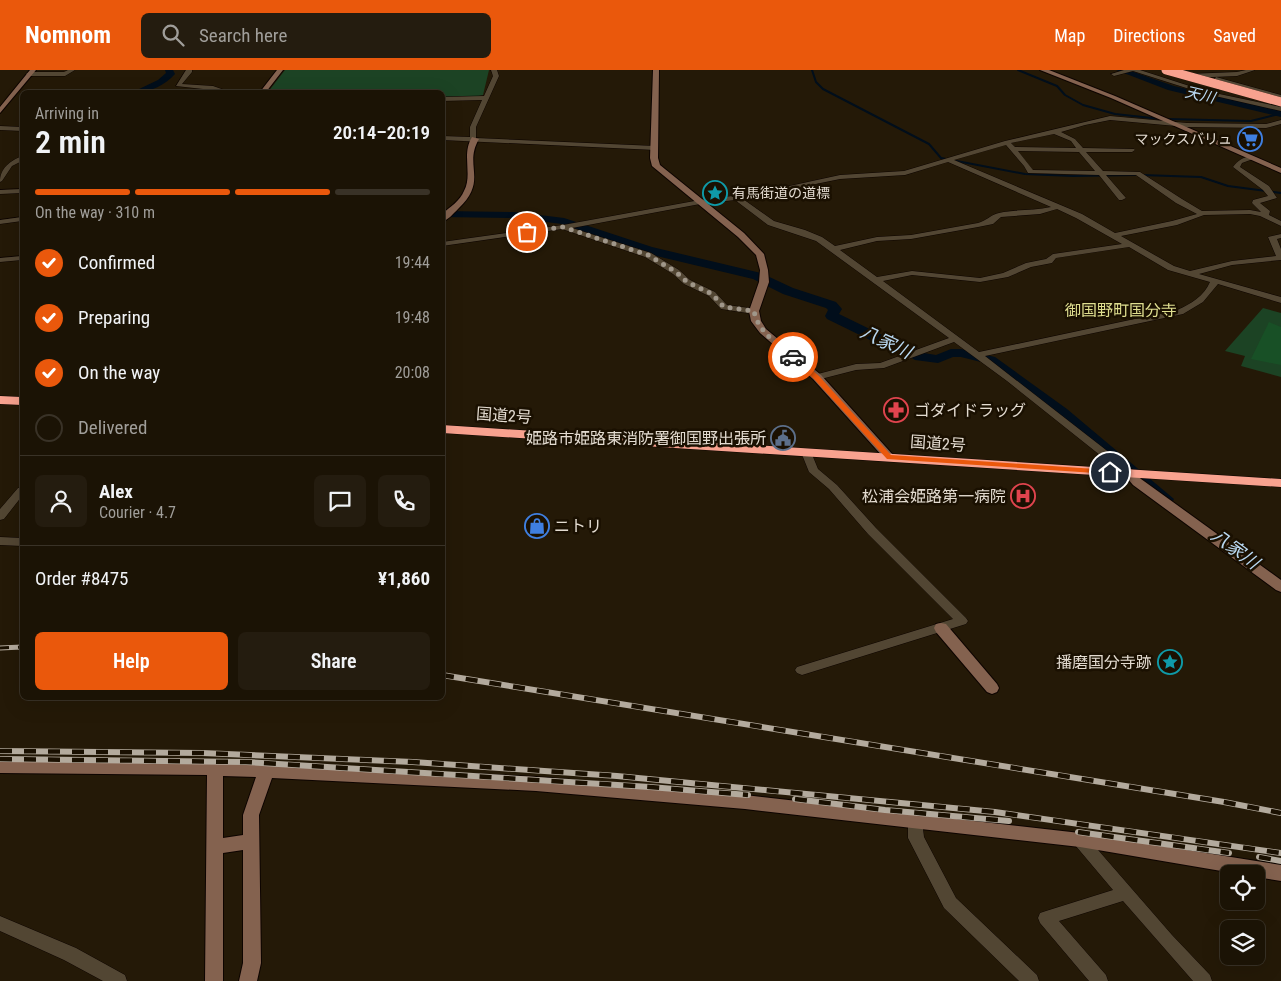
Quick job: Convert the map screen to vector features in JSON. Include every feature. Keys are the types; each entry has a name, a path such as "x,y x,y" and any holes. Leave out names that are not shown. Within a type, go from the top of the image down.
{"highway":[{"path":"1166,70 1281,101"},
{"path":"1179,72 1281,101"},
{"path":"0,400 20,401"},
{"name":"国道2号","path":"445,429 1281,483"}],"street":[{"path":"0,110 31,72 65,74 72,70"},
{"path":"189,70 178,85 220,90"},
{"path":"265,90 280,70"},
{"path":"445,217 465,197 470,186 470,151 474,139 473,128 496,76 494,70"},
{"path":"656,70 654,158 656,166 741,235 760,254 764,270 764,282 754,311 756,321 763,331 817,377 889,458"},
{"path":"1043,70 1161,118 1281,171"},
{"path":"1114,74 1133,70 1204,92 1281,109"},
{"path":"1159,70 1203,76 1281,101"},
{"path":"1203,76 1236,74 1252,70"},
{"path":"1149,75 1179,72"},
{"path":"445,99 486,98"},
{"path":"445,244 563,227 840,177 905,174 1007,142 1110,118 1172,123 1266,126 1281,122"},
{"path":"0,128 20,128"},
{"path":"1055,132 1073,140 1122,198"},
{"path":"445,138 655,148"},
{"path":"1007,142 1030,172 1138,173 1179,201 1201,213 1250,212 1262,214 1281,224"},
{"path":"1014,149 1132,150"},
{"path":"1251,158 1236,165 1266,188 1273,198 1257,200 1256,203 1267,214 1262,214"},
{"path":"0,180 10,165 20,159"},
{"path":"950,161 1079,216 1171,268 1281,300"},
{"path":"0,192 20,191"},
{"path":"736,197 770,223 802,232 819,239 834,249 978,355 1129,473 1137,482 1281,588"},
{"path":"834,249 877,239 911,237 978,225 990,222 999,215 1040,212 1058,207"},
{"path":"1112,236 1174,223 1200,215 1201,213"},
{"path":"0,222 20,219"},
{"path":"563,227 648,255 676,272 687,282 712,294 724,307 754,311"},
{"path":"1190,274 1232,263 1280,258 1272,237 1281,236"},
{"path":"876,280 912,273 980,280 1005,275 1029,265 1049,260 1053,256 1129,245"},
{"path":"0,260 20,258"},
{"path":"978,355 1180,312 1192,308 1213,287 1215,281"},
{"path":"817,377 856,367 881,366 954,339"},
{"path":"802,670 962,622 872,531 833,487 813,470 806,452"},
{"path":"0,516 20,492"},
{"path":"0,541 20,542"},
{"path":"941,628 992,688"},
{"path":"0,767 215,769 536,784 745,802 1080,840 1281,873"},
{"path":"214,981 215,769"},
{"path":"248,981 252,963 251,815 266,772"},
{"path":"915,821 916,838 950,903 1031,981"},
{"path":"1080,840 1204,981"},
{"path":"215,847 250,841"},
{"path":"1100,981 1046,918 1126,893"},
{"path":"0,923 70,954 119,981"}],"green space":[{"path":"285,70 489,70 483,95 475,97 445,98 445,90 270,90"},
{"path":"1263,308 1281,313 1281,377 1241,366 1245,356 1225,351"},
{"path":"1269,322 1281,327 1281,365 1251,359"}],"waterway":[{"name":"八家川","path":"144,90 161,82 171,74 169,70"},
{"path":"812,70 816,82 823,89 929,144 941,158 1025,174 1073,176 1135,175"},
{"path":"1018,70 1057,86 1065,95 1083,105 1115,114 1161,119"},
{"name":"天川","path":"1120,70 1171,88 1281,114"},
{"path":"1167,119 1251,121 1279,114"},
{"path":"1141,175 1201,177 1228,186 1281,193"},
{"name":"八家川","path":"445,214 515,215 564,221 648,250 757,276 788,291 831,305 835,309 832,316 875,337 897,343 920,357 938,359 951,353 961,353 990,360 1062,412 1166,499"}],"railway":[{"path":"0,648 20,647"},
{"path":"445,675 1224,802 1281,813"},
{"path":"0,751 202,753 413,762 617,776 995,812 1281,853"},
{"path":"0,759 246,762 650,787 748,795"},
{"path":"795,799 885,810 1009,821"},
{"path":"1078,832 1229,853"},
{"path":"1259,857 1281,861"}],"way so far":[{"path":"527,232 563,227 648,255 676,272 687,282 712,294 724,307 754,311 756,321 763,331 793,357"}],"place":[{"name":"マックスバリュ","path":"1250,139"},
{"name":"有馬街道の道標","path":"715,193"},
{"name":"ゴダイドラッグ","path":"896,410"},
{"name":"姫路市姫路東消防署御国野出張所","path":"783,438"},
{"name":"松浦会姫路第一病院","path":"1023,496"},
{"name":"ニトリ","path":"537,526"},
{"name":"播磨国分寺跡","path":"1170,662"}],"district":[{"name":"御国野町国分寺","path":"1121,310"}],"route":[{"path":"793,357 817,377 889,458 1110,472"}]}
